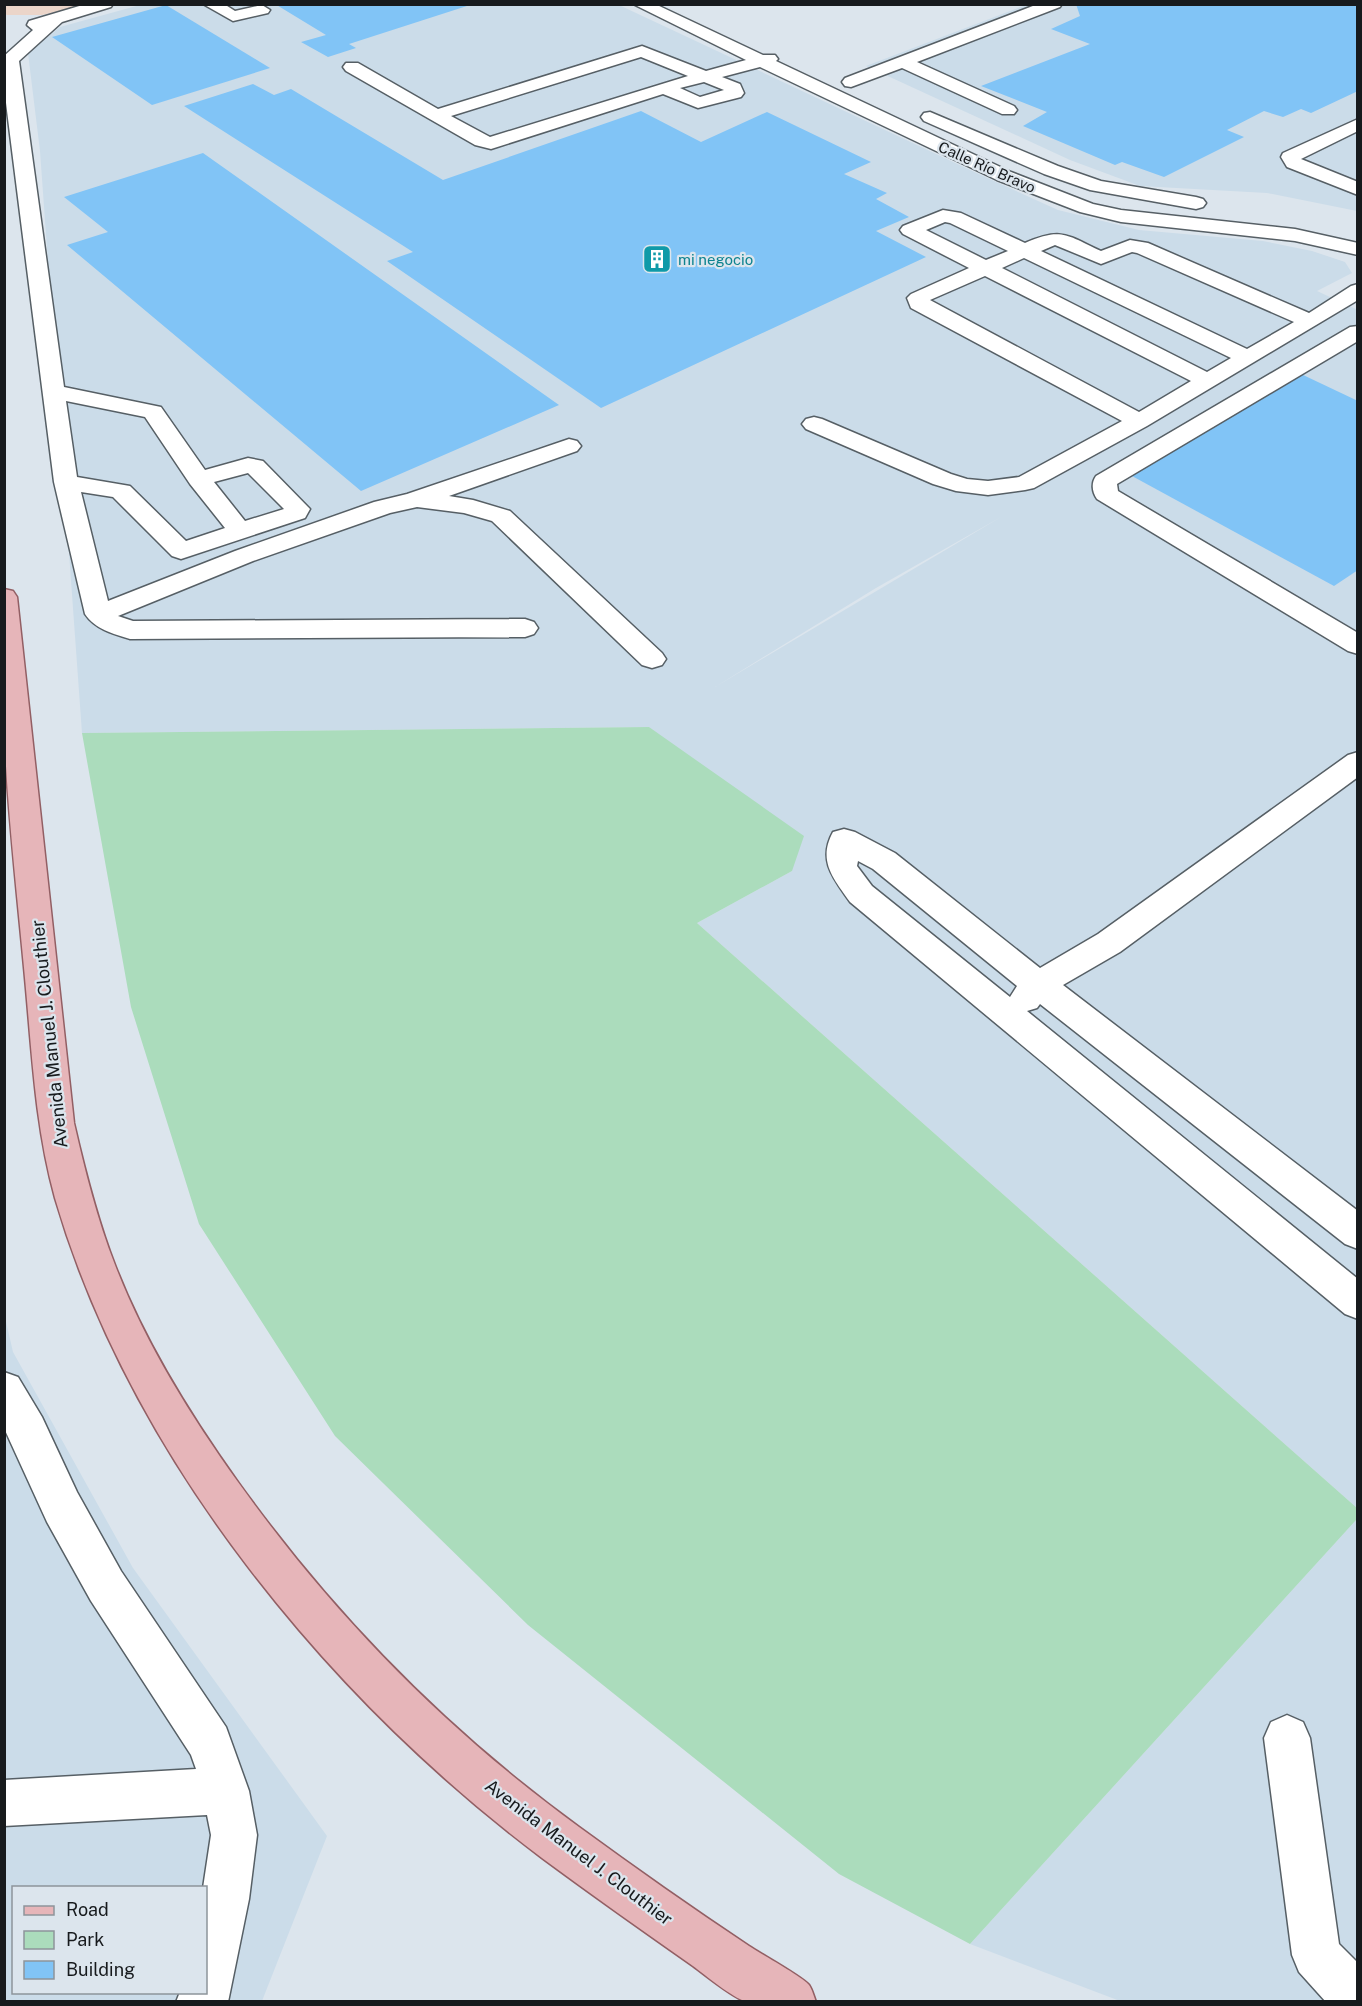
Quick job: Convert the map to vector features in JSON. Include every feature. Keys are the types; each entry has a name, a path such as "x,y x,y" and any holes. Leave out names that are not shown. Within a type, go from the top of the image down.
{"main road":[{"name":"Avenida Manuel J. Clouthier","path":"4,597 56,1123 64,1172 86,1240 149,1378 191,1450 239,1521 296,1594 365,1670 441,1746 528,1819 750,1977 791,2001"}],"street":[{"path":"211,4 233,16 262,10"},
{"name":"Calle Río Bravo","path":"641,4 1004,176 1087,208 1121,216 1295,235 1358,249"},
{"path":"352,67 482,141 500,142 665,88 789,54 679,4"},
{"path":"851,82 1054,4"},
{"path":"15,31 97,6"},
{"path":"56,20 21,48 10,60 66,482 98,614 107,621 130,630 525,628"},
{"path":"690,28 713,20"},
{"path":"436,115 640,51 649,51 707,76 734,88 735,93 698,103 665,88"},
{"path":"636,71 669,60"},
{"path":"902,62 1008,110"},
{"path":"832,73 872,91"},
{"name":"Calle Río Bravo","path":"914,110 1052,170 1097,186 1175,201 1210,204"},
{"path":"462,130 484,123"},
{"path":"1358,124 1290,157 1294,163 1358,189"},
{"path":"1325,177 1349,164"},
{"path":"1208,381 910,230 943,216 950,216 1248,358"},
{"path":"1295,235 1312,216"},
{"path":"1139,421 918,301 920,296 1055,239 1101,258 1130,246 1141,247 1310,321"},
{"path":"814,424 942,479 965,486 988,488 1025,483 1248,358 1358,290"},
{"path":"1358,332 1105,481 1106,494 1358,645"},
{"path":"53,392 153,412 198,478 240,531"},
{"path":"98,614 244,556 383,507 414,500 569,446"},
{"path":"66,482 121,491 181,550 296,513 298,509 255,466 248,465 198,478"},
{"path":"414,500 463,503 501,516 652,659"},
{"path":"1007,1016 1040,984 1108,943 1358,762"},
{"path":"1358,1233 884,861 844,840 842,868 861,894 1358,1302"},
{"path":"4,1390 28,1431 62,1507 106,1586 210,1743 226,1791 234,1836 225,1899 207,1989"},
{"path":"1287,1738 1316,1955 1358,2000"},
{"path":"4,1803 226,1791"}],"shaded area":[{"path":"4,5 86,5 42,15 7,15"},
{"path":"140,5 619,5 1058,210 1139,230 1263,241 1312,251 1345,262 1352,273 1317,291 1358,310 1357,1508 697,923 792,871 649,727 82,733 40,151 28,53 60,27","holes":["1001,517 715,687 876,588"]},
{"path":"1026,5 1357,5 1357,211 1267,193 1140,186 1070,160 866,66"},
{"path":"4,1313 13,1352 133,1568 327,1836 262,2001 5,2001"},
{"path":"1357,1519 1357,2001 1120,2001 970,1944"}],"green space":[{"path":"649,727 804,836 792,871 697,923 1357,1508 1357,1519 970,1944 839,1874 528,1625 335,1436 199,1224 131,1007 82,733"}],"building":[{"path":"275,4 470,5 349,44 356,48 328,57 301,42 326,35"},
{"path":"1076,4 1358,4 1358,91 1311,113 1301,109 1283,117 1264,111 1227,130 1244,137 1164,177 1122,162 1115,165 1023,126 1047,112 981,86 1090,44 1051,29 1080,16"},
{"path":"166,5 270,68 152,105 52,37"},
{"name":"mi negocio","path":"253,84 274,95 291,89 443,180 641,111 701,142 767,112 871,162 844,174 887,193 876,199 909,217 876,231 926,257 601,408 387,261 413,252 184,106"},
{"path":"203,153 559,405 361,491 67,245 108,232 64,197"},
{"path":"1301,374 1358,401 1358,570 1334,586 1132,476"}],"place":[{"name":"mi negocio","path":"657,259"}]}
